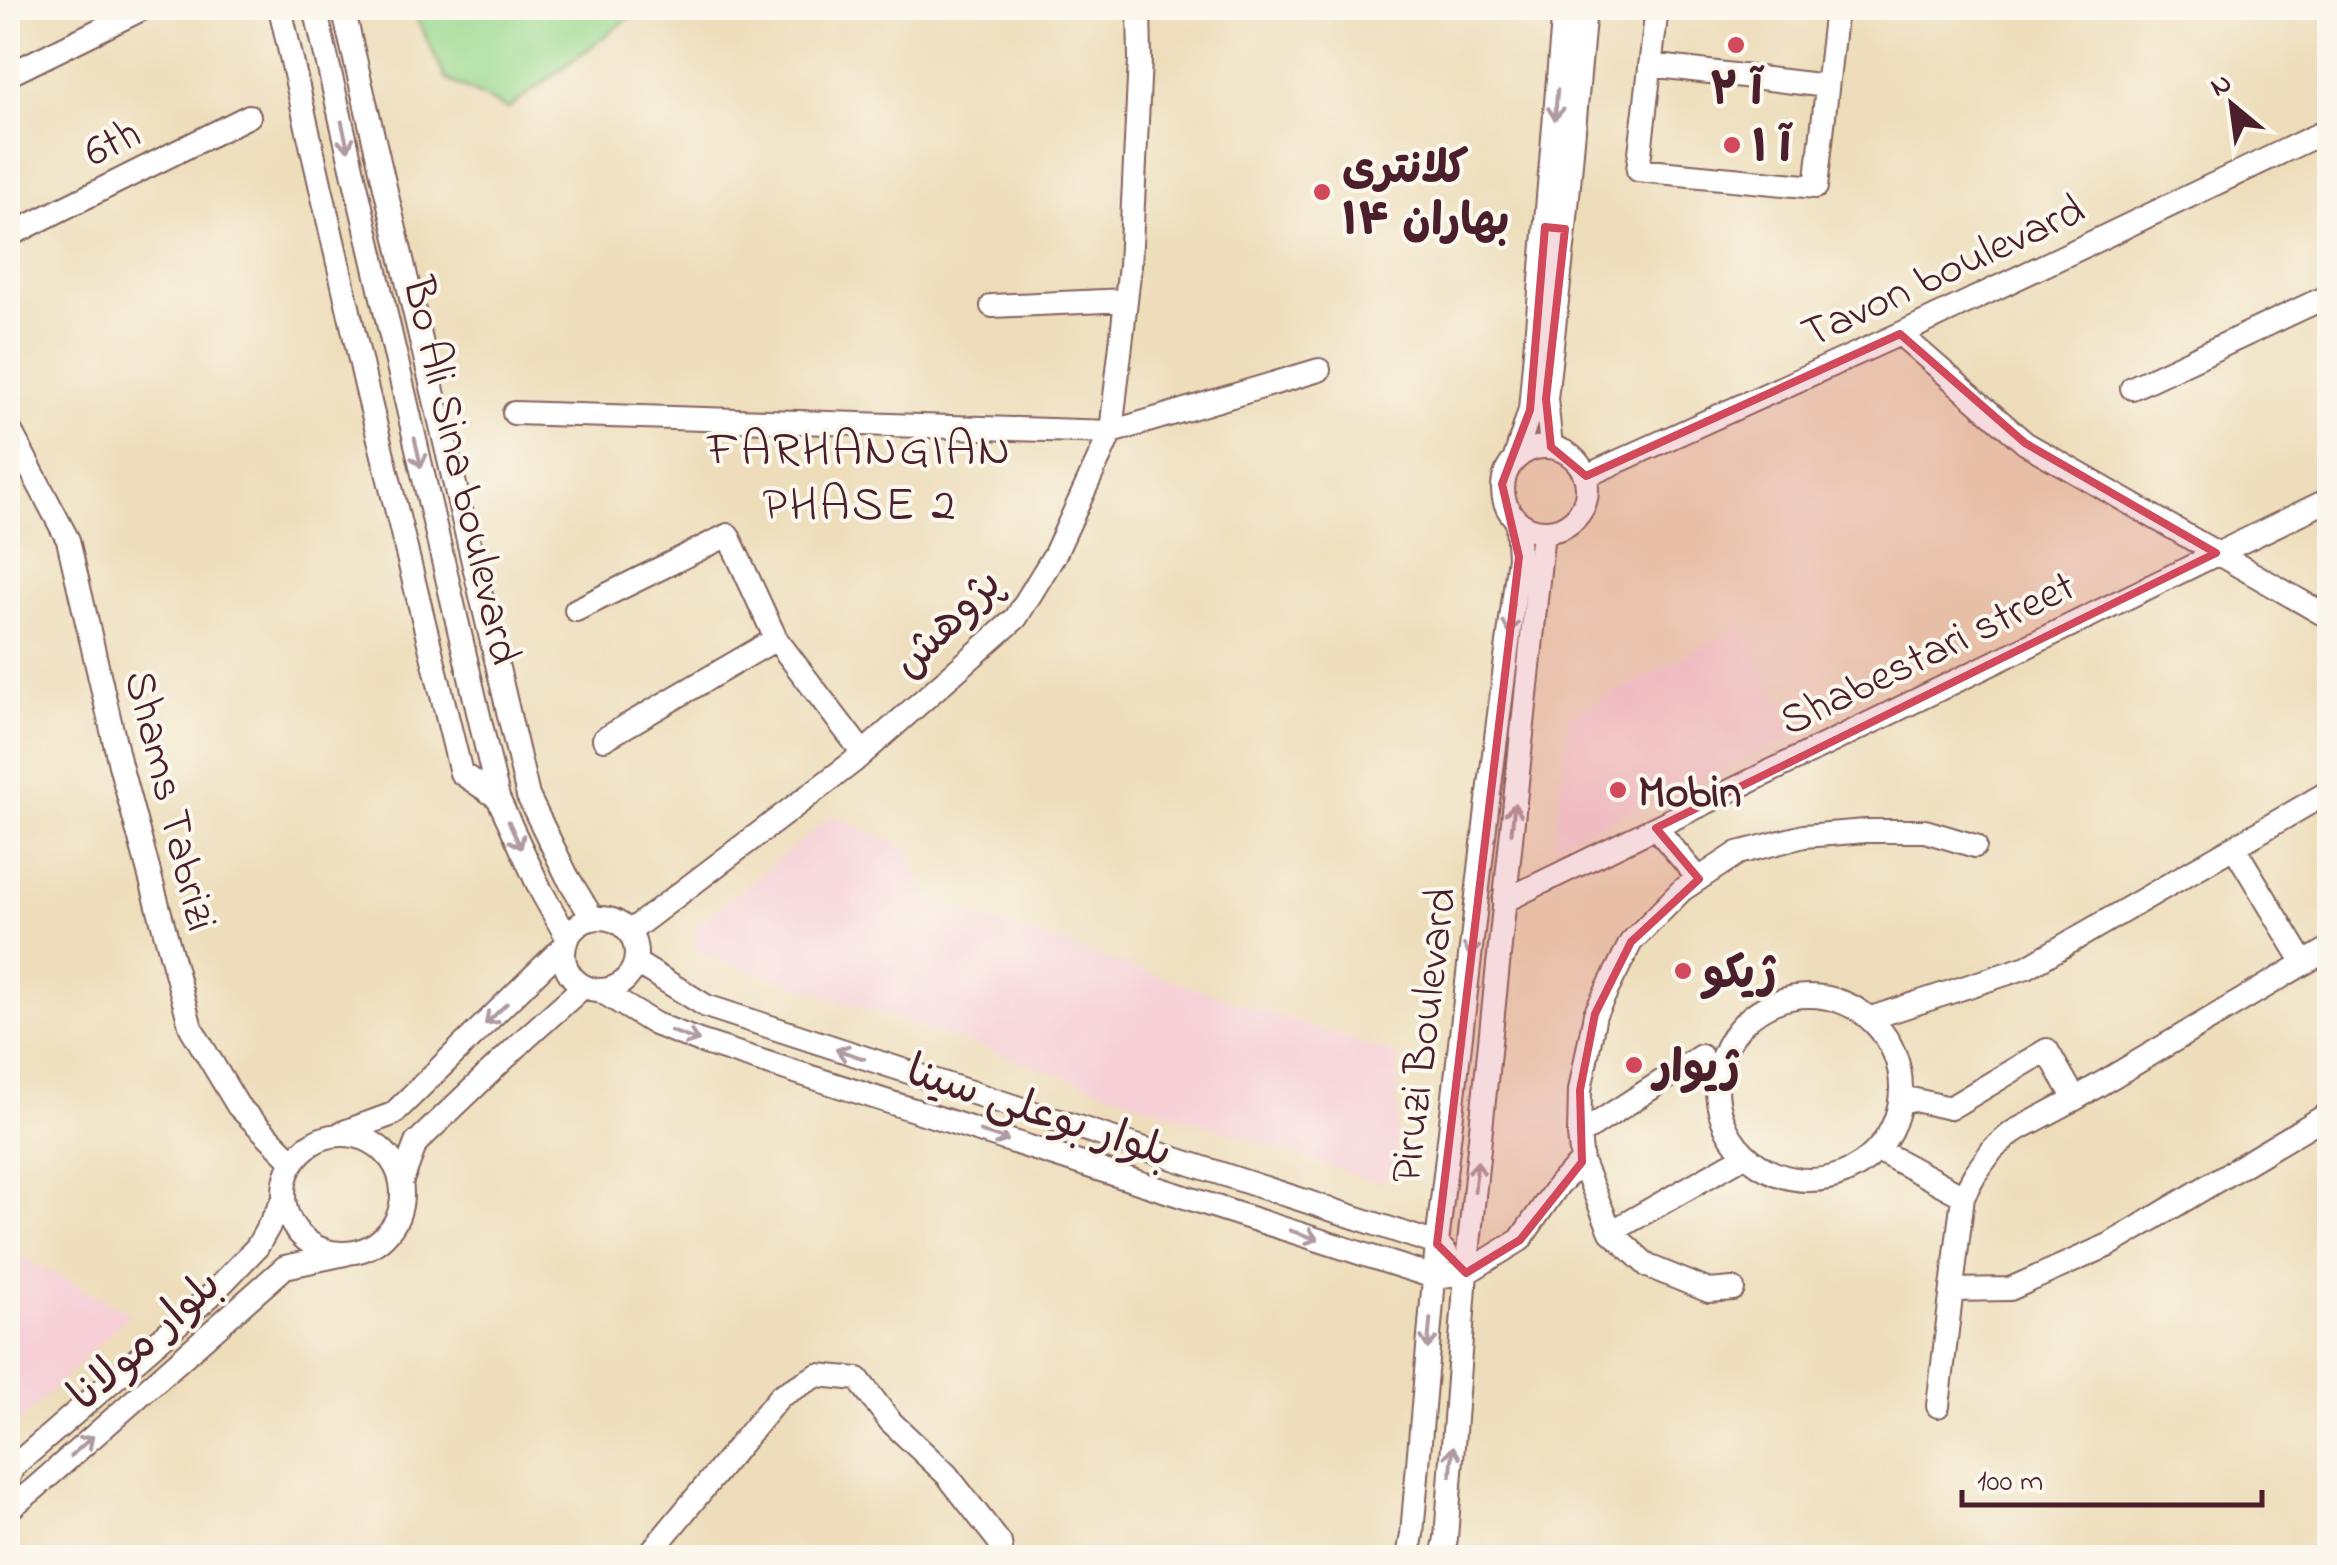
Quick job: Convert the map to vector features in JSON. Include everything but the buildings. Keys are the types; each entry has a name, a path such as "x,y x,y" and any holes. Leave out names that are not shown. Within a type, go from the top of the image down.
{"street":[{"path":"8,75 144,8"},
{"path":"280,8 366,386 461,774 498,798"},
{"name":"Bo Ali Sina boulevard","path":"314,8 498,798 566,942"},
{"name":"Bo Ali Sina boulevard","path":"343,8 528,796 566,876 593,919"},
{"name":"پژوهش","path":"629,932 863,753 1016,618 1055,554 1111,432 1130,265 1139,8"},
{"path":"1551,447 1546,399 1564,8"},
{"path":"1515,458 1538,447 1551,447 1578,462 1586,476 1588,492 1573,521 1559,530 1529,529 1508,512 1502,484 1530,410 1585,8"},
{"path":"1656,8 1638,170 1816,186 1836,8"},
{"path":"1650,66 1827,86"},
{"path":"332,81 358,74"},
{"name":"6th","path":"8,236 249,116"},
{"name":"Tavon boulevard","path":"1586,476 1900,334 2330,129"},
{"path":"2132,388 2330,295"},
{"path":"992,306 1126,300"},
{"path":"1900,334 2025,443 2330,618"},
{"path":"514,413 1111,432 1319,370"},
{"name":"Shams Tabrizi","path":"9,433 68,540 120,764 191,1028 238,1106 293,1161"},
{"name":"Shabestari street","path":"1504,901 2330,499"},
{"name":"Piruzi Boulevard","path":"1408,1558 1437,1244 1519,557 1518,522"},
{"name":"Piruzi Boulevard","path":"1446,1551 1466,1273 1542,532"},
{"path":"576,610 728,535 776,639 863,753"},
{"path":"604,739 776,639"},
{"path":"1871,1018 2028,967 2330,791"},
{"path":"1656,828 1699,879"},
{"path":"1733,1290 1710,1291 1648,1266 1612,1232 1582,1162 1580,1090 1595,1014 1631,942 1682,890 1738,853 1804,836 1866,831 1925,831 1975,846"},
{"path":"2234,847 2304,963"},
{"path":"566,942 565,962 572,976 592,988 615,987 628,977 635,962 636,946 619,923 593,919 574,929 566,942 393,1114 312,1143 293,1161 284,1180 283,1201 294,1228 316,1248 345,1254 369,1247 389,1231 400,1208 401,1183 416,1143 526,1038 592,988"},
{"path":"1938,1406 1963,1196 1994,1150 2013,1132 2330,948"},
{"path":"635,962 706,1006 1437,1244 1466,1273 1520,1240 1559,1184 1582,1162"},
{"name":"بلوار بوعلی سینا","path":"592,988 654,1024 699,1041 1434,1277 1466,1273"},
{"path":"1812,995 1844,1002 1871,1018 1889,1041 1900,1068 1902,1097 1894,1125 1878,1150 1855,1168 1813,1179 1770,1172 1746,1155 1727,1130 1718,1099 1719,1068 1732,1038 1742,1026 1753,1015 1781,1000 1812,995"},
{"path":"1902,1097 1950,1108 2046,1050 2075,1099"},
{"path":"1579,1135 1701,1056"},
{"path":"1952,1290 2010,1289 2109,1245 2330,1113"},
{"path":"2296,1133 2330,1130"},
{"path":"338,1135 359,1137 379,1146 393,1162 401,1183"},
{"path":"1878,1150 1963,1196"},
{"path":"1612,1232 1746,1155"},
{"name":"بلوار مولانا","path":"8,1478 13,1467 210,1296 257,1247 283,1201"},
{"name":"بلوار مولانا","path":"8,1510 285,1267 345,1254"},
{"path":"646,1558 780,1396 818,1375 858,1379 890,1421 947,1475 1000,1542 1002,1558"}],"highlighted area":[{"path":"1545,227 1565,229 1546,399 1551,447 1586,476 1900,334 2025,443 2216,553 1656,828 1699,879 1631,942 1595,1014 1580,1090 1582,1162 1520,1240 1466,1273 1437,1244 1519,557 1502,484 1530,410"}],"shaded area":[{"name":"Mobin","path":"1741,627 1796,735 1554,845 1569,716"},
{"path":"831,816 907,848 928,900 1399,1056 1398,1171 1378,1183 693,950 695,928"},
{"path":"8,1250 130,1313 8,1434"}],"green space":[{"path":"412,8 642,8 508,109 446,79"}],"place":[{"name":"آ ۲","path":"1736,45"},
{"name":"آ ۱","path":"1732,145"},
{"name":"کلانتری ۱۴ بهاران","path":"1322,192"},
{"name":"Mobin","path":"1618,790"},
{"name":"ژیکو","path":"1683,971"},
{"name":"ژیوار","path":"1634,1065"}],"district":[{"name":"FARHANGIAN PHASE 2","path":"860,474"}]}
